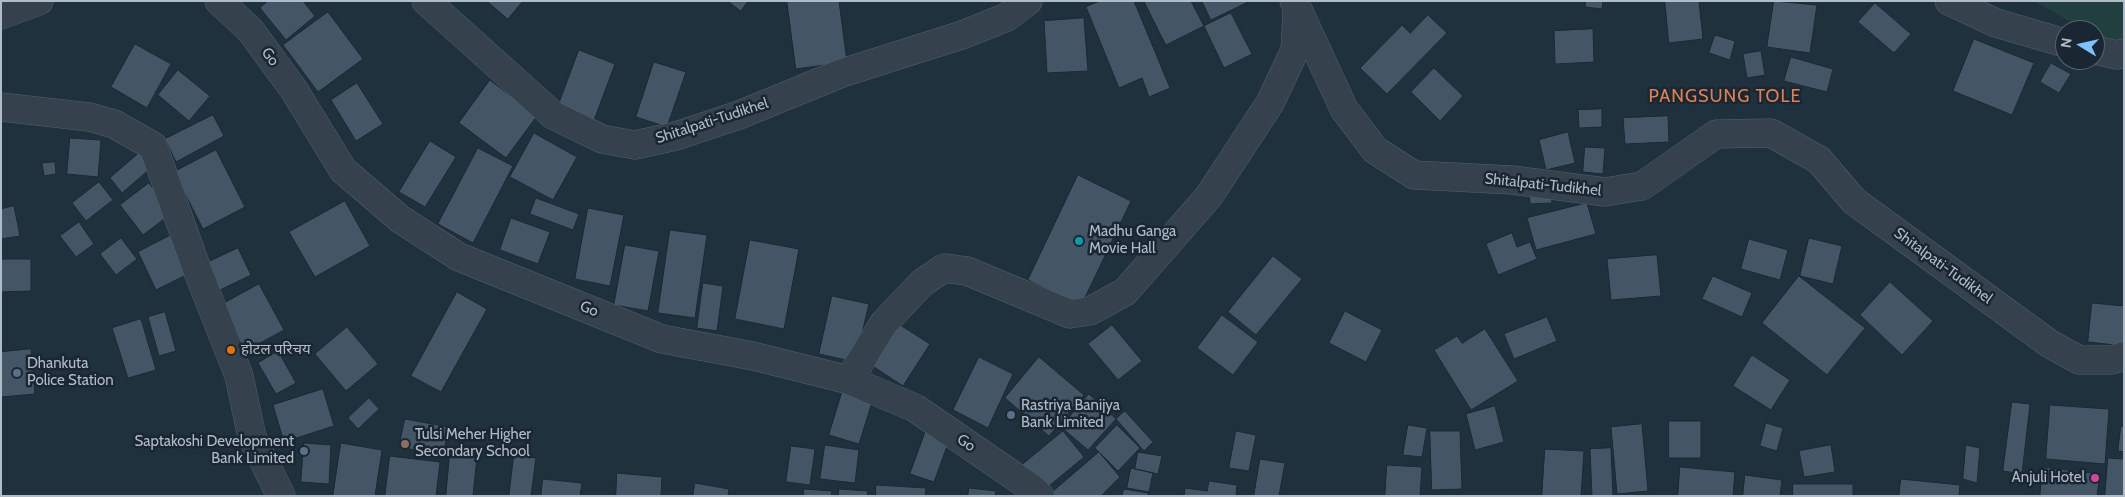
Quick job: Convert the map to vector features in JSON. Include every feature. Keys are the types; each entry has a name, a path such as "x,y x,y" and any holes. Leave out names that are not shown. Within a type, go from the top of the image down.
{"street":[{"path":"1,15 38,1"},
{"name":"Go","path":"219,1 251,32 294,90 343,170 400,219 459,257 662,339 752,356 849,380 915,408 1030,487 1040,496"},
{"name":"Shitalpati-Tudikhel","path":"426,1 553,115 602,139 635,145 676,136 739,115 842,72 962,36 1007,17 1028,1"},
{"path":"1949,1 1996,23 2055,40"},
{"path":"849,380 884,323 922,283 944,268 967,270 1070,314 1090,311 1125,292 1209,196 1270,103 1295,50 1296,4"},
{"name":"Shitalpati-Tudikhel","path":"1296,4 1344,108 1375,150 1414,175 1512,180 1605,192 1642,186 1716,134 1771,133 1819,160 1854,201 2050,344 2079,360 2112,360 2124,356"},
{"path":"2105,52 2117,55 2124,53"},
{"path":"1,107 114,124 154,146 198,272 239,376 252,437 280,496"}],"green space":[{"path":"2034,1 2124,1 2124,47 2112,45 2105,41 2105,20 2067,20"}],"building":[{"path":"268,1 303,1 315,16 286,40 260,8"},
{"path":"487,1 523,1 508,19"},
{"path":"728,1 748,1 741,11"},
{"path":"787,1 839,1 847,62 796,69"},
{"path":"1100,1 1134,1 1170,88 1149,97 1142,78 1119,88 1086,7"},
{"path":"1144,1 1191,1 1204,26 1166,45"},
{"path":"1202,1 1248,1 1248,2 1211,20"},
{"path":"1586,1 1603,1 1602,9 1585,7"},
{"path":"1665,1 1699,1 1703,39 1669,43"},
{"path":"1774,1 1817,5 1810,53 1767,47"},
{"path":"1875,3 1911,34 1894,53 1858,22"},
{"path":"328,12 363,59 318,92 283,45"},
{"path":"1231,13 1252,54 1224,68 1204,26"},
{"path":"1428,15 1447,33 1387,94 1360,68 1402,25 1410,33"},
{"path":"1084,18 1088,71 1047,73 1044,21"},
{"path":"1593,29 1594,62 1555,64 1554,31"},
{"path":"1715,35 1735,41 1730,60 1709,53"},
{"path":"1974,39 2034,63 2012,115 1953,91"},
{"path":"135,44 171,64 147,108 111,87"},
{"path":"579,50 615,64 593,123 557,109"},
{"path":"1761,51 1765,75 1747,78 1743,54"},
{"path":"1791,57 1833,69 1827,92 1784,81"},
{"path":"654,62 686,72 667,127 636,117"},
{"path":"2051,63 2055,65 2055,70 2064,70 2071,74 2059,93 2040,82"},
{"path":"1434,68 1463,96 1440,121 1411,92"},
{"path":"178,70 210,96 189,121 158,95"},
{"path":"490,80 537,116 506,158 459,123"},
{"path":"357,83 383,124 356,141 331,100"},
{"path":"1602,109 1602,127 1579,128 1578,110"},
{"path":"213,115 224,136 176,162 165,139"},
{"path":"1668,116 1669,142 1625,144 1623,118"},
{"path":"1568,132 1575,163 1546,170 1539,140"},
{"path":"534,133 577,157 553,200 510,177"},
{"path":"70,138 101,140 98,177 67,174"},
{"path":"430,141 456,157 425,207 399,192"},
{"path":"1585,147 1605,148 1603,174 1583,172"},
{"path":"478,148 513,166 473,243 438,224"},
{"path":"216,150 245,207 203,229 174,172"},
{"path":"139,153 151,168 122,193 110,178"},
{"path":"55,162 56,174 44,176 42,163"},
{"name":"Madhu Ganga Movie Hall","path":"1078,175 1131,201 1081,306 1028,280"},
{"path":"99,182 113,200 86,221 72,203"},
{"path":"149,183 172,213 143,235 120,205"},
{"path":"1551,186 1552,203 1530,204 1529,187"},
{"path":"536,198 579,214 573,230 530,214"},
{"path":"345,201 370,246 315,277 289,232"},
{"path":"1587,203 1596,234 1536,250 1527,218"},
{"path":"14,206 20,236 1,239 1,209"},
{"path":"588,208 624,215 610,286 575,279"},
{"path":"511,218 550,232 538,264 500,250"},
{"path":"79,222 94,244 76,257 60,236"},
{"path":"670,230 707,235 695,318 658,313"},
{"path":"1512,233 1517,247 1530,242 1537,259 1498,275 1486,244"},
{"path":"173,234 192,272 156,290 138,252"},
{"path":"121,238 137,259 116,275 100,254"},
{"path":"1809,238 1842,246 1833,284 1800,276"},
{"path":"1749,239 1788,250 1780,280 1741,269"},
{"path":"750,240 799,249 784,329 735,319"},
{"path":"625,245 659,251 648,311 614,305"},
{"path":"238,248 251,275 214,293 200,266"},
{"path":"1657,255 1661,296 1611,300 1607,259"},
{"path":"1273,256 1302,279 1256,335 1228,312"},
{"path":"1,259 31,259 31,291 1,292"},
{"path":"1713,276 1752,293 1742,317 1702,299"},
{"path":"1799,276 1865,328 1827,375 1762,323"},
{"path":"1890,282 1933,321 1902,355 1860,315"},
{"path":"703,283 723,286 717,331 697,328"},
{"path":"259,284 284,330 244,352 219,306"},
{"path":"457,292 487,309 441,392 411,376"},
{"path":"832,296 869,304 855,362 819,354"},
{"path":"2092,303 2124,306 2124,346 2088,342"},
{"path":"1345,311 1382,330 1366,362 1329,343"},
{"path":"165,312 176,351 159,356 148,317"},
{"path":"1222,315 1258,342 1233,375 1197,348"},
{"path":"1547,317 1557,341 1514,359 1504,334"},
{"path":"141,319 156,370 128,378 112,328"},
{"path":"894,321 930,344 903,386 868,363"},
{"path":"1112,325 1142,361 1118,380 1088,344"},
{"path":"347,327 378,364 346,391 315,354"},
{"path":"1485,329 1518,381 1471,410 1434,350 1457,336 1462,343"},
{"name":"Dhankuta Police Station","path":"31,349 35,394 1,397 1,352"},
{"path":"278,351 296,383 276,394 258,363"},
{"path":"1752,355 1790,380 1771,410 1733,386"},
{"path":"979,357 1013,374 988,428 953,410"},
{"path":"1039,357 1084,395 1049,436 1005,398"},
{"path":"323,389 334,426 284,442 273,405"},
{"path":"843,389 873,399 859,444 829,435"},
{"path":"1089,394 1116,419 1088,450 1061,427"},
{"path":"369,398 379,409 358,429 348,418"},
{"path":"2012,402 2030,404 2022,474 2003,471"},
{"path":"2050,405 2109,409 2105,464 2046,459"},
{"path":"1495,406 1504,442 1475,450 1466,414"},
{"path":"1125,411 1153,442 1144,451 1116,419"},
{"path":"405,419 449,427 443,455 399,447"},
{"path":"1669,421 1701,421 1701,458 1669,458"},
{"path":"1766,423 1783,428 1777,451 1760,446"},
{"path":"1642,424 1648,491 1617,494 1611,427"},
{"path":"1117,425 1140,448 1118,471 1095,448"},
{"path":"1408,425 1427,428 1422,457 1403,455"},
{"path":"2121,426 2124,427 2124,452 2118,451"},
{"path":"926,430 950,438 934,482 910,474"},
{"path":"1063,431 1084,457 1043,491 1022,465"},
{"path":"1236,431 1256,435 1249,471 1229,468"},
{"path":"1430,431 1460,431 1462,489 1432,490"},
{"path":"304,443 331,445 329,484 301,482"},
{"path":"341,443 382,450 375,496 333,496"},
{"path":"825,445 859,450 855,483 820,479"},
{"path":"1831,445 1835,472 1804,477 1799,451"},
{"path":"1966,445 1980,448 1977,483 1963,479"},
{"path":"791,446 815,449 810,485 786,482"},
{"path":"1611,448 1613,496 1592,496 1590,449"},
{"path":"1545,449 1584,451 1581,496 1542,496"},
{"path":"1099,452 1120,477 1101,496 1052,496 1050,494"},
{"path":"1138,452 1162,456 1158,474 1135,469"},
{"path":"450,453 477,457 473,496 446,496"},
{"path":"514,455 536,458 531,496 509,496"},
{"path":"390,456 440,462 436,496 385,496"},
{"path":"2108,458 2124,459 2124,496 2105,496"},
{"path":"1260,459 1285,463 1279,496 1254,496"},
{"path":"1387,465 1422,467 1420,496 1385,496"},
{"path":"1680,467 1735,472 1733,496 1678,496"},
{"path":"2043,467 2100,474 2097,496 2040,496"},
{"path":"1131,468 1153,473 1149,492 1127,488"},
{"path":"617,473 662,477 661,496 616,496"},
{"path":"1745,475 1782,480 1780,496 1743,496"},
{"path":"543,479 582,483 580,496 541,496"},
{"path":"1901,479 1960,485 1959,496 1899,496"},
{"path":"1209,481 1237,485 1236,496 1184,496 1185,488 1207,491"},
{"path":"695,483 729,489 728,496 693,496"},
{"path":"1793,484 1853,484 1853,496 1793,496"},
{"path":"876,485 926,488 925,496 876,496"},
{"path":"969,488 996,491 995,496 968,496"},
{"path":"804,489 832,491 831,496 804,496"},
{"path":"839,489 868,491 867,496 839,496"},
{"path":"1124,489 1148,493 1148,496 1122,496"}],"place":[{"name":"Madhu Ganga Movie Hall","path":"1079,241"},
{"name":"होटल परिचय","path":"231,350"},
{"name":"Dhankuta Police Station","path":"17,373"},
{"name":"Rastriya Banijya Bank Limited","path":"1011,415"},
{"name":"Tulsi Meher Higher Secondary School","path":"405,444"},
{"name":"Saptakoshi Development Bank Limited","path":"304,451"},
{"name":"Anjuli Hotel","path":"2095,478"}],"district":[{"name":"PANGSUNG TOLE","path":"1725,97"}]}
